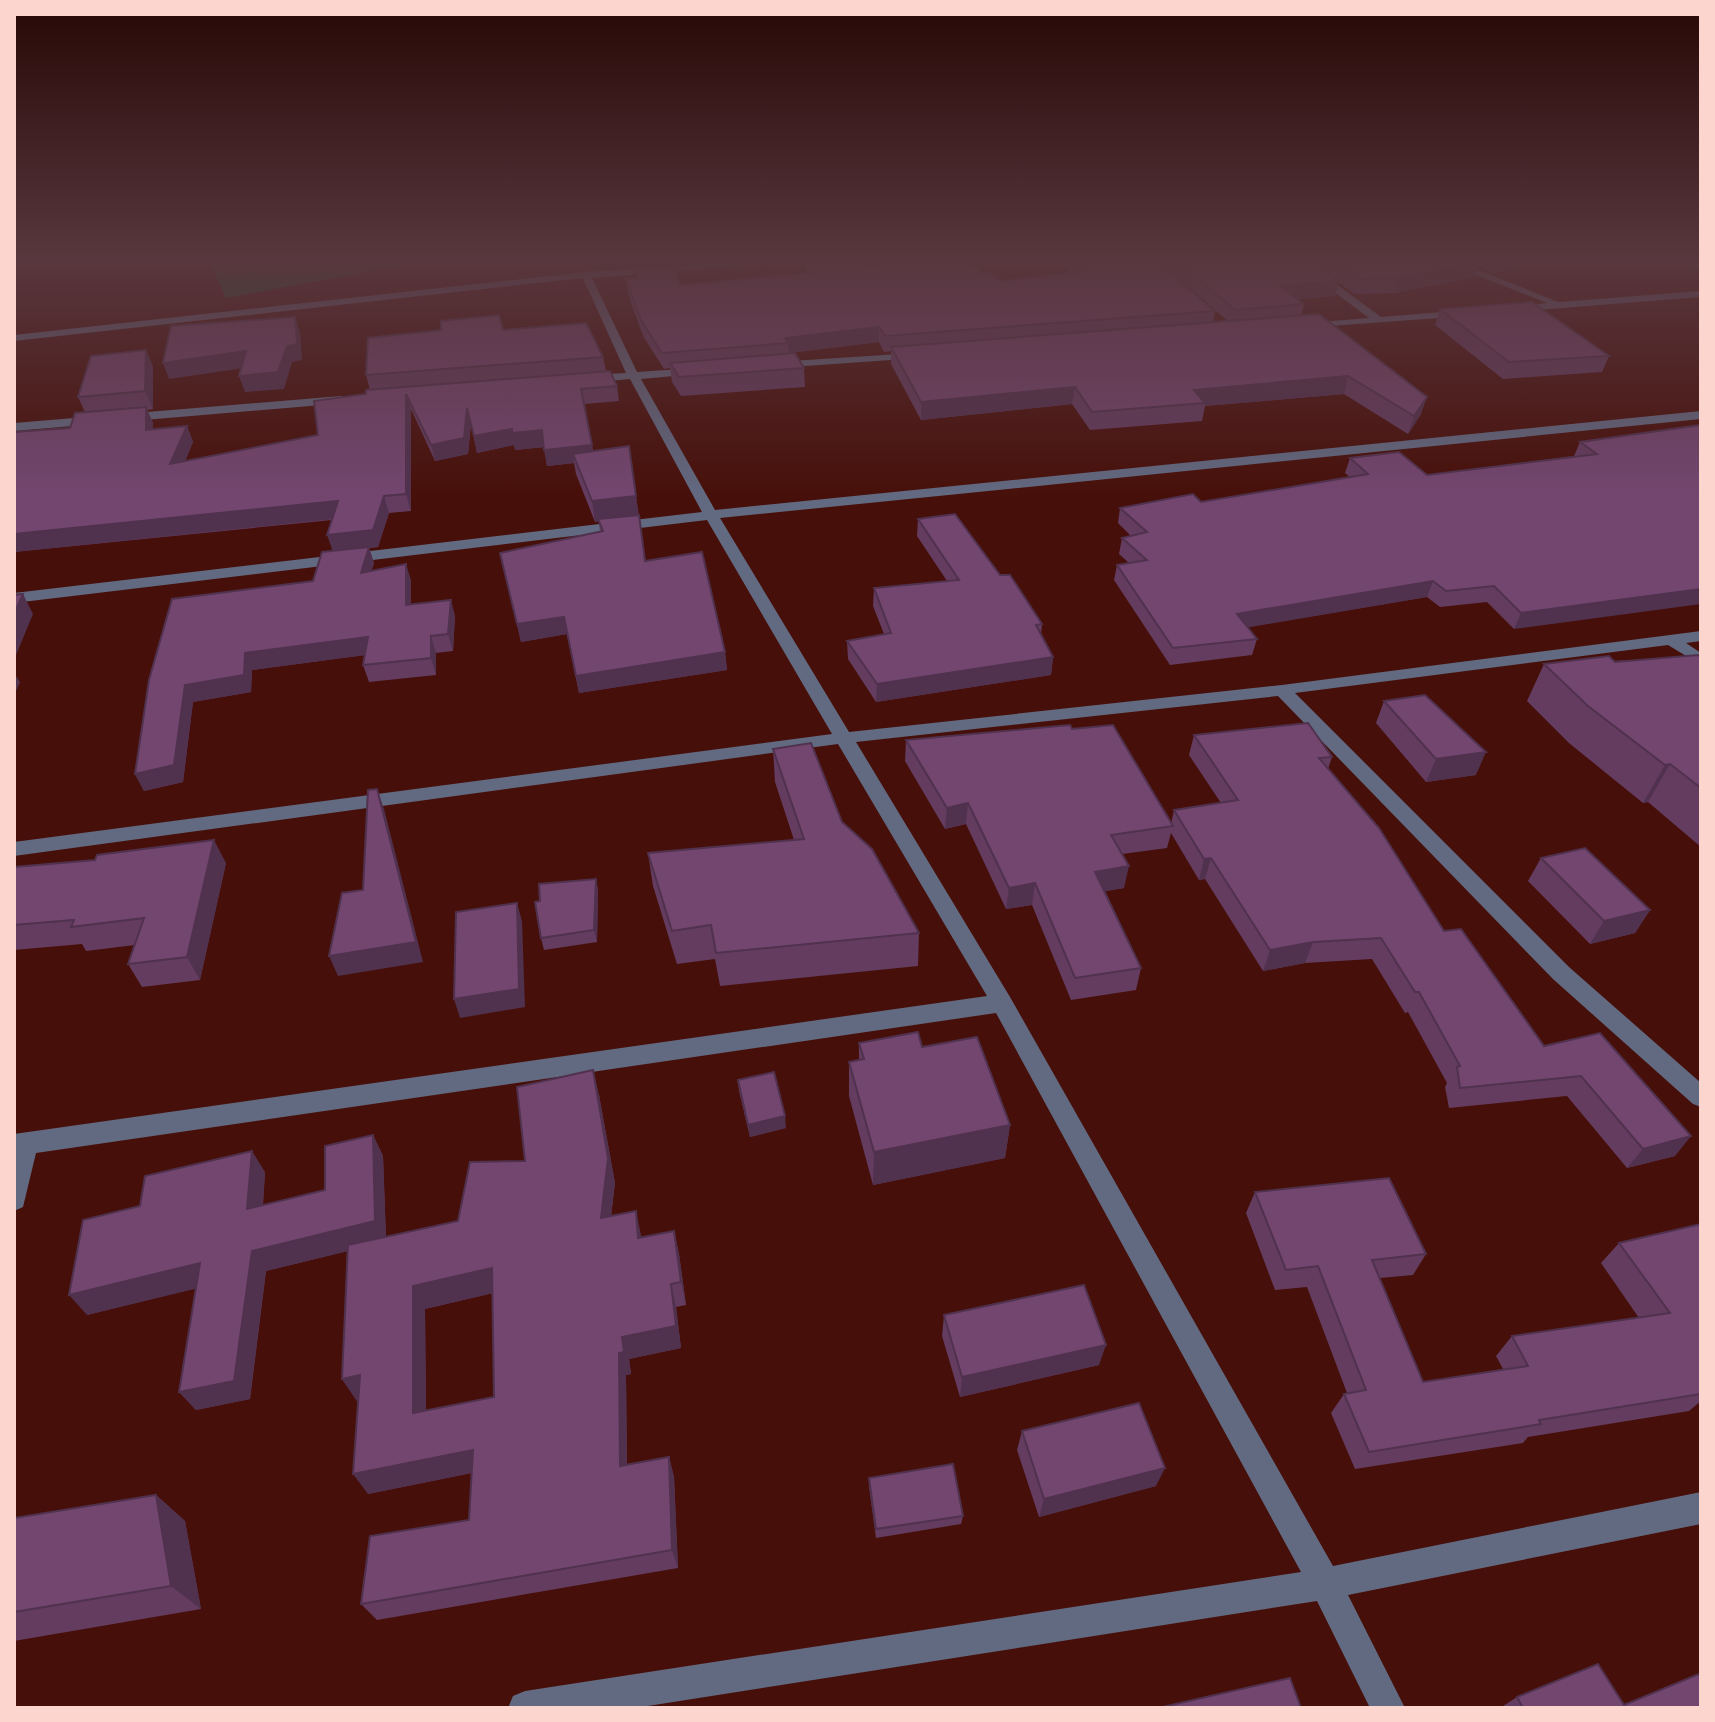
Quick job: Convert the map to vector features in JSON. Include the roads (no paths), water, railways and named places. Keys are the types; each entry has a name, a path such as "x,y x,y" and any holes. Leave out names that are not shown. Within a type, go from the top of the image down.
{"street":[{"path":"616,338 711,515 1002,1003 1325,1584 1388,1708"},
{"path":"755,367 923,355"},
{"path":"569,381 709,370"},
{"path":"14,427 347,399"},
{"path":"14,598 711,515 1701,415"},
{"path":"14,849 843,738 1282,690 1701,636"},
{"path":"1668,638 1701,660"},
{"path":"1282,690 1561,973 1701,1097"},
{"path":"14,1199 20,1144 1002,1003"},
{"path":"525,1708 1325,1584 1701,1508"}]}
